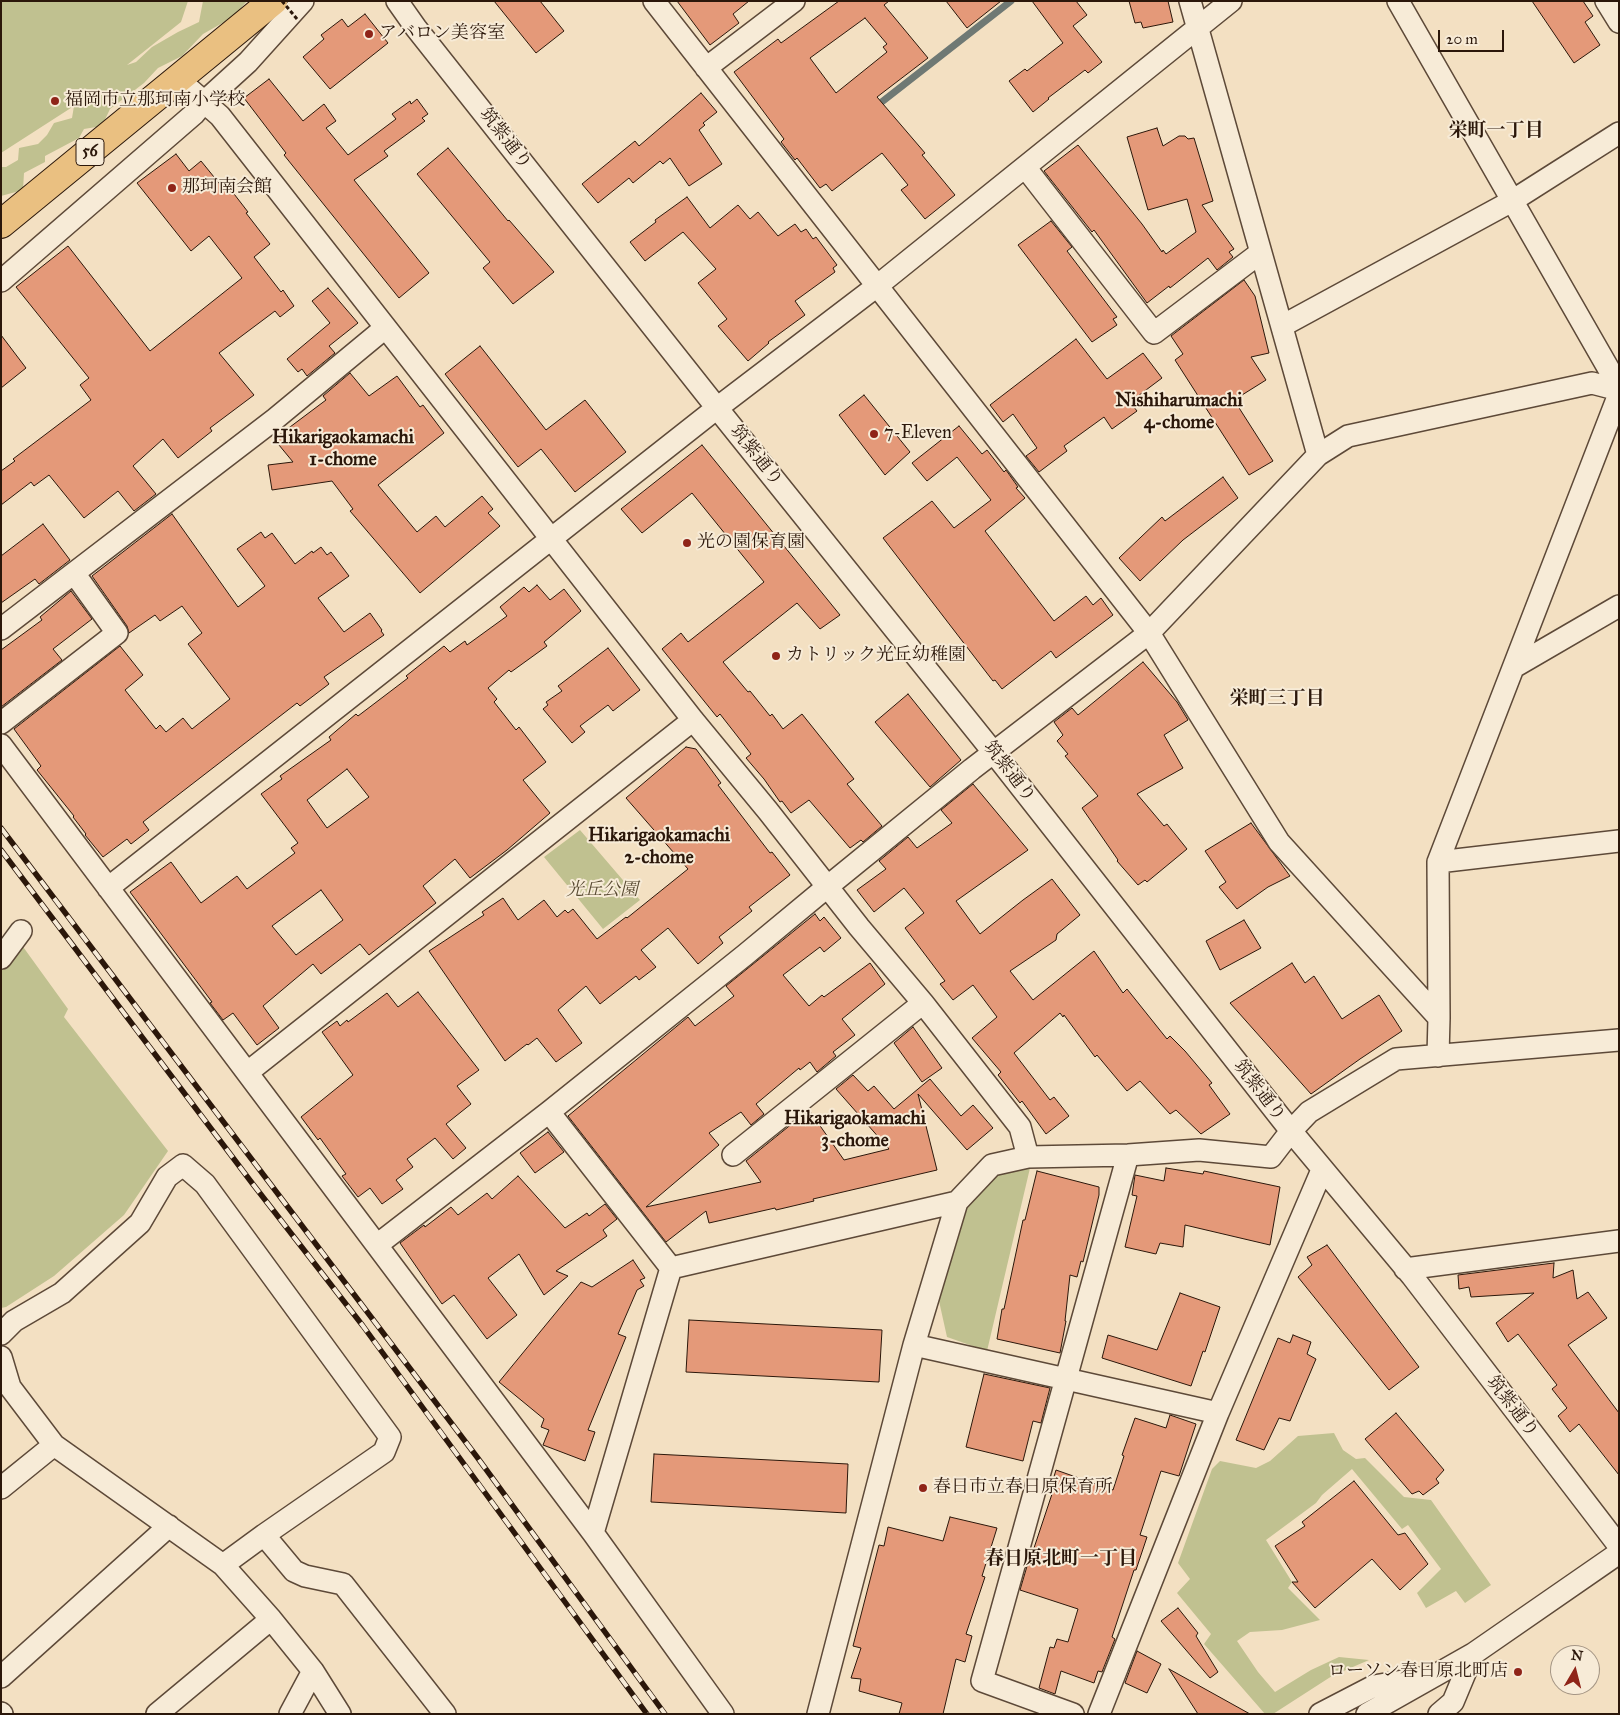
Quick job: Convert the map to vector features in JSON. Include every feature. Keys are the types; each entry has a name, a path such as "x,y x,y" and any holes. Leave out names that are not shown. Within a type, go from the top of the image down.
{"main road":[{"name":"56","path":"1,224 273,1"}],"street":[{"name":"筑紫通り","path":"397,1 416,28 717,408 994,753 1322,1170 1405,1269 1619,1546"},
{"path":"654,1 1148,633 1279,842 1439,1018"},
{"path":"706,68 794,1"},
{"path":"1190,1 1318,455"},
{"path":"108,888 717,408 877,286 1231,1"},
{"path":"1398,1 1619,388"},
{"path":"1606,1 1619,22"},
{"path":"1,281 194,114 204,102 248,62 300,10"},
{"path":"178,79 220,116 693,720 923,1003 1020,1127 1028,1157"},
{"path":"1282,326 1512,200 1619,133"},
{"path":"1025,167 1154,333 1260,253"},
{"path":"1,629 275,419 385,328"},
{"path":"378,1245 746,956 827,886 1148,633 1318,455 1348,436 1592,383 1619,388"},
{"path":"1438,1056 1438,862 1619,394"},
{"path":"1,723 117,633 74,573"},
{"path":"1514,667 1619,606"},
{"path":"248,1072 693,720"},
{"path":"1,745 593,1533 723,1714"},
{"path":"1438,862 1619,841"},
{"path":"1,958 22,932"},
{"path":"733,1155 923,1003"},
{"path":"818,1714 914,1345 957,1202 992,1165 1028,1157 1128,1155 1199,1150 1271,1156 1309,1112 1396,1059 1619,1040"},
{"path":"549,1112 671,1268"},
{"path":"1072,1714 982,1681 1128,1155"},
{"path":"1,1334 14,1321 62,1293 140,1223 166,1177 183,1165 205,1184 390,1436 384,1452 224,1565"},
{"path":"1100,1714 1218,1413 1322,1170"},
{"path":"671,1268 957,1202"},
{"path":"1405,1269 1619,1240"},
{"path":"593,1533 671,1268"},
{"path":"914,1345 1218,1413"},
{"path":"1,1357 10,1387 54,1445 224,1565 271,1618 313,1670 340,1714"},
{"path":"1,1488 54,1445"},
{"path":"1,1677 169,1526"},
{"path":"264,1535 294,1571 305,1576 343,1584 445,1714"},
{"path":"1367,1714 1473,1654 1619,1553"},
{"path":"157,1714 271,1618"},
{"path":"1451,1710 1473,1654"},
{"path":"290,1714 313,1670"},
{"path":"1320,1714 1374,1686 1438,1675"}],"path":[{"path":"282,1 300,10"}],"green space":[{"name":"福岡市立那珂南小学校","path":"1,1 188,1 181,22 127,65 136,62 152,47 199,22 203,1 247,1 233,17 203,34 182,56 158,68 144,83 110,109 102,126 84,129 79,138 45,156 45,162 24,173 23,190 1,196 1,167 6,167 18,160 19,148 38,144 47,135 54,123 72,118 74,106 1,153"},
{"name":"光丘公園","path":"580,830 640,900 603,929 544,857"},
{"path":"21,944 68,1009 64,1017 168,1151 124,1215 54,1276 6,1307 1,1308 1,969"},
{"path":"1030,1168 987,1351 947,1337 937,1292 961,1205 992,1174"},
{"path":"1334,1433 1343,1450 1356,1459 1365,1458 1404,1497 1431,1500 1491,1585 1465,1603 1456,1591 1426,1608 1417,1593 1441,1569 1408,1525 1402,1529 1352,1469 1322,1495 1316,1503 1266,1540 1292,1582 1288,1588 1320,1620 1282,1630 1250,1632 1237,1641 1258,1672 1275,1692 1311,1670 1339,1657 1369,1660 1332,1676 1273,1714 1265,1714 1204,1644 1211,1634 1177,1593 1190,1579 1178,1563 1212,1469 1220,1461 1256,1468 1270,1461 1298,1436"}],"building":[{"path":"494,1 540,1 564,31 536,53"},
{"path":"677,1 749,1 733,14 739,23 710,45"},
{"path":"839,1 889,1 884,5 928,58 877,97 925,153 922,155 955,195 925,219 901,190 908,185 882,153 832,191 826,184 820,188 797,158 795,160 781,142 784,139 734,72 778,39 781,43","holes":["865,18 887,44 883,47 887,52 836,93 810,58"]},
{"path":"946,1 1001,1 967,28"},
{"path":"1032,1 1076,1 1087,15 1073,26 1102,62 1088,73 1085,70 1033,112 1009,81 1025,69 1027,71 1063,43"},
{"path":"1129,1 1168,1 1173,22 1143,28 1141,22 1135,23"},
{"path":"1532,1 1583,1 1593,16 1585,22 1600,45 1574,63"},
{"path":"365,14 388,43 330,89 303,57 324,39 321,35 342,19 348,27"},
{"path":"269,79 303,121 324,104 336,121 326,128 348,155 396,119 392,114 410,101 411,104 417,99 428,114 422,118 425,121 384,151 388,156 354,180 429,273 399,298 284,155 286,153 244,98"},
{"path":"701,93 717,112 703,123 705,125 699,130 722,164 689,186 670,158 663,164 660,161 633,183 629,178 598,203 582,184 635,141 639,146"},
{"path":"1157,128 1163,146 1179,136 1185,136 1188,139 1194,138 1213,201 1202,205 1234,249 1229,252 1233,257 1217,270 1208,258 1170,288 1169,286 1147,303 1094,230 1092,232 1044,171 1078,145 1142,224 1162,252 1163,250 1166,254 1196,232 1187,199 1148,210 1127,137"},
{"path":"448,148 508,221 554,272 513,304 483,268 490,262 417,174"},
{"path":"176,154 189,171 201,161 227,193 231,190 270,244 254,257 281,292 283,290 294,306 280,317 275,311 219,353 254,395 210,428 212,431 178,458 163,439 133,466 156,494 134,511 118,491 84,518 49,475 34,486 31,482 1,505 1,471 15,461 13,459 91,400 80,385 89,378 16,287 68,246 150,351 242,278 209,236 191,251 137,183"},
{"path":"687,197 710,228 738,205 750,219 758,212 778,236 795,224 801,232 806,229 813,239 816,237 837,265 833,268 835,272 795,301 805,315 768,342 748,361 718,326 727,319 698,283 716,269 683,232 645,261 630,242 656,222 655,220"},
{"path":"1051,221 1072,247 1067,251 1117,317 1113,319 1117,325 1092,342 1018,245"},
{"path":"1244,280 1255,296 1269,353 1251,357 1266,380 1234,400 1273,461 1249,475 1175,360 1183,354 1171,336"},
{"path":"328,288 358,323 329,346 335,353 307,376 302,369 298,372 287,359 330,323 312,301"},
{"path":"1,335 26,368 1,388"},
{"path":"1076,339 1107,379 1143,353 1162,378 1130,402 1137,411 1112,429 1104,417 1064,446 1067,451 1039,472 1026,456 1037,448 1013,414 1003,422 990,405"},
{"path":"480,346 546,430 585,400 626,452 575,492 541,449 518,467 445,374"},
{"path":"350,373 369,396 397,376 420,407 423,405 444,433 378,485 417,532 436,516 445,527 482,496 493,509 488,513 500,526 420,593 350,511 353,509 332,481 272,490 268,465 293,462 274,439 326,400 323,396"},
{"name":"7-Eleven","path":"864,395 910,452 885,475 839,415"},
{"path":"959,426 982,454 987,450 1004,472 1006,470 1018,487 1016,488 1025,498 985,531 1054,621 1086,596 1093,605 1101,598 1113,615 1056,658 1051,651 1002,689 995,680 993,681 883,538 932,501 954,528 991,500 957,457 927,481 912,463"},
{"path":"702,445 840,615 820,629 797,603 723,662 770,716 772,714 783,729 802,714 854,779 847,784 882,826 863,842 861,840 850,848 809,800 791,813 782,801 780,802 746,758 751,754 738,737 720,714 717,717 662,649 681,633 688,642 764,582 692,493 642,533 621,509"},
{"path":"1223,477 1238,498 1183,540 1140,581 1119,558 1162,517 1165,521"},
{"path":"172,514 238,607 265,586 237,549 261,532 265,538 272,533 295,564 312,551 313,553 321,547 327,555 331,552 349,576 318,598 344,632 370,613 384,635 324,677 329,684 300,706 297,703 143,822 149,830 131,844 127,839 103,857 85,835 74,816 37,770 41,766 14,729 120,646 143,675 125,690 156,729 160,725 166,732 183,718 192,729 230,699 188,644 202,633 182,606 160,621 155,615 129,633 127,626 92,576"},
{"path":"43,524 70,560 39,584 35,579 1,603 1,556"},
{"path":"537,585 550,600 564,589 581,611 544,642 547,646 511,672 509,670 488,688 497,699 494,702 516,730 519,727 546,762 523,780 550,813 507,850 470,878 455,859 423,886 436,903 369,955 360,944 321,974 313,964 263,1006 279,1028 257,1045 233,1013 223,1020 210,1003 212,1002 130,892 171,862 201,903 237,876 247,889 295,853 291,848 298,843 261,794 282,779 280,776 331,740 329,737 356,714 358,716 408,678 406,676 444,646 450,652 465,641 467,645 507,616 500,607 524,587 529,592","holes":["347,769 369,797 327,828 307,800","321,890 343,920 296,955 272,926"]},
{"path":"71,591 92,619 53,649 62,660 1,707 1,650 42,620 40,617"},
{"path":"608,648 640,690 613,711 608,705 580,726 585,732 572,743 543,709 548,705 546,702 562,691 558,686"},
{"path":"1143,662 1177,702 1188,720 1164,735 1183,768 1137,794 1164,826 1167,824 1187,849 1147,882 1145,880 1138,885 1117,861 1082,808 1098,796 1065,756 1068,754 1057,741 1063,735 1054,722 1072,708 1078,715"},
{"path":"908,694 961,760 930,787 875,722"},
{"path":"686,747 696,749 721,783 718,785 770,853 772,852 790,875 749,907 752,911 719,937 723,943 698,964 668,928 641,950 656,967 639,980 636,976 600,1004 586,986 558,1010 582,1043 556,1062 537,1038 505,1061 429,951 484,915 482,912 503,898 518,920 544,900 557,917 565,910 568,913 573,909 597,939 627,918 688,869 626,798"},
{"path":"973,784 1028,850 956,901 980,934 1052,879 1080,915 1057,934 1056,940 1010,971 1033,1000 1094,951 1123,993 1127,989 1167,1039 1170,1036 1212,1083 1209,1085 1230,1114 1201,1134 1176,1110 1170,1114 1140,1081 1127,1091 1097,1055 1095,1057 1064,1015 1063,1017 1060,1013 1014,1053 1050,1100 1054,1097 1069,1116 1046,1134 1022,1101 1020,1103 998,1075 1001,1072 972,1038 997,1017 973,985 953,1000 940,984 945,981 905,928 924,913 904,888 874,912 857,890 886,869 879,861 908,837 917,848 952,823 941,810"},
{"path":"1251,823 1290,876 1268,887 1237,909 1219,887 1226,882 1205,851"},
{"path":"815,914 820,921 824,917 841,938 824,952 820,947 783,975 809,1006 822,995 824,997 870,963 885,984 842,1019 855,1035 833,1052 836,1056 817,1072 810,1062 800,1070 799,1068 756,1104 764,1114 751,1125 741,1112 709,1133 719,1145 646,1207 761,1182 746,1161 809,1110 844,1160 889,1149 836,1089 853,1075 868,1091 874,1086 894,1109 930,1079 961,1116 973,1105 993,1128 967,1150 918,1094 937,1170 813,1199 814,1201 776,1210 775,1208 709,1223 706,1211 666,1242 568,1116 688,1017 695,1026 734,996 726,986"},
{"path":"1244,920 1261,948 1220,970 1206,941"},
{"path":"1292,963 1305,983 1314,976 1342,1019 1379,995 1402,1031 1311,1094 1230,1003"},
{"path":"418,992 479,1070 457,1086 471,1104 446,1124 466,1148 453,1159 435,1138 407,1159 413,1167 396,1180 403,1189 382,1204 370,1188 358,1197 342,1176 346,1174 320,1138 318,1140 301,1117 353,1075 322,1032 337,1021 340,1026 347,1020 348,1022 387,993 398,1007"},
{"path":"913,1027 942,1068 922,1082 894,1043"},
{"path":"548,1132 564,1152 535,1173 520,1153"},
{"path":"1166,1168 1203,1174 1204,1171 1280,1187 1270,1245 1185,1225 1183,1247 1160,1243 1156,1254 1125,1247 1137,1196 1132,1195 1135,1175 1164,1181"},
{"path":"1037,1171 1099,1187 1099,1195 1083,1262 1081,1261 1077,1277 1070,1275 1066,1321 1060,1353 997,1339 1002,1309 1004,1309 1023,1220 1025,1220"},
{"path":"518,1176 565,1228 587,1213 589,1216 605,1204 617,1219 603,1230 607,1236 556,1271 568,1276 544,1295 519,1254 488,1278 517,1315 487,1339 454,1295 442,1304 400,1243 451,1207 458,1215 487,1193 492,1199"},
{"path":"1327,1245 1419,1367 1389,1390 1298,1277 1312,1265 1307,1257"},
{"path":"633,1260 645,1278 640,1280 644,1286 637,1290 618,1334 626,1337 588,1430 595,1432 585,1461 543,1445 549,1430 541,1427 544,1419 499,1382 581,1282 592,1287"},
{"path":"1554,1263 1553,1278 1573,1270 1577,1299 1588,1292 1607,1318 1568,1345 1619,1413 1619,1475 1579,1424 1570,1432 1558,1416 1567,1408 1552,1389 1557,1385 1518,1334 1508,1342 1496,1323 1534,1293 1471,1297 1469,1287 1459,1289 1458,1275"},
{"path":"1180,1293 1220,1307 1191,1386 1102,1358 1108,1335 1157,1350"},
{"path":"689,1320 882,1330 879,1382 686,1372"},
{"path":"1293,1335 1311,1342 1307,1354 1316,1359 1290,1421 1279,1418 1264,1450 1236,1440 1278,1338 1290,1343"},
{"path":"984,1374 1050,1388 1041,1423 1033,1421 1023,1461 966,1447"},
{"path":"1396,1413 1444,1470 1436,1479 1439,1483 1423,1495 1419,1491 1412,1494 1365,1439"},
{"path":"1170,1415 1196,1424 1179,1476 1161,1471 1140,1535 1147,1537 1112,1637 1115,1639 1102,1672 1098,1671 1094,1683 1061,1671 1055,1694 1039,1688 1050,1647 1054,1648 1057,1639 1068,1642 1078,1609 1020,1590 1052,1494 1049,1493 1056,1470 1113,1490 1124,1456 1122,1455 1135,1418 1166,1428"},
{"path":"654,1454 848,1464 846,1513 651,1502"},
{"path":"1354,1481 1398,1535 1405,1533 1428,1564 1400,1590 1372,1559 1315,1608 1292,1582 1298,1582 1275,1546 1305,1526 1302,1522"},
{"path":"950,1517 997,1528 982,1576 985,1577 966,1634 972,1636 965,1662 956,1659 943,1714 899,1714 902,1703 859,1691 861,1679 851,1678 861,1648 853,1646 879,1545 884,1546 888,1527 943,1541"},
{"path":"1178,1608 1198,1633 1196,1636 1218,1672 1210,1678 1161,1621"},
{"path":"1137,1651 1161,1664 1147,1693 1125,1683"},
{"path":"1169,1669 1250,1714 1198,1714"}],"waterway":[{"path":"874,108 1011,1"}],"railway":[{"path":"1,828 477,1457 665,1714"},
{"path":"1,850 252,1183 363,1326 647,1714"}],"place":[{"name":"アバロン美容室","path":"369,34"},
{"name":"福岡市立那珂南小学校","path":"55,101"},
{"name":"那珂南会館","path":"172,188"},
{"name":"7-Eleven","path":"874,434"},
{"name":"光の園保育園","path":"687,543"},
{"name":"カトリック光丘幼稚園","path":"776,656"},
{"name":"春日市立春日原保育所","path":"923,1488"},
{"name":"ローソン春日原北町店","path":"1518,1672"}],"district":[{"name":"栄町一丁目","path":"1496,131"},
{"name":"Nishiharumachi 4-chome","path":"1179,412"},
{"name":"Hikarigaokamachi 1-chome","path":"343,449"},
{"name":"栄町三丁目","path":"1277,699"},
{"name":"Hikarigaokamachi 2-chome","path":"659,847"},
{"name":"Hikarigaokamachi 3-chome","path":"855,1130"},
{"name":"春日原北町一丁目","path":"1061,1559"}]}
